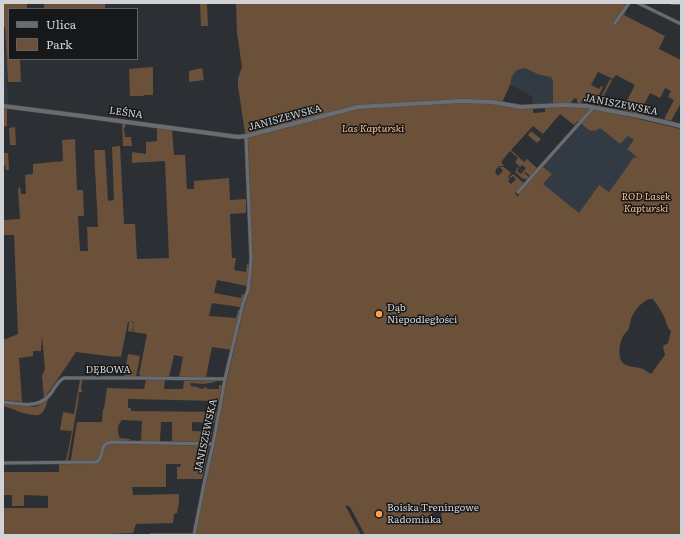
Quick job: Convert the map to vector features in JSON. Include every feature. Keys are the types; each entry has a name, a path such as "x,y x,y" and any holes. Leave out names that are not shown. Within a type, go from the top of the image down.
{"street":[{"path":"615,23 629,3"},
{"path":"638,3 681,24"},
{"path":"672,3 681,3"},
{"name":"JANISZEWSKA","path":"194,535 226,379 243,303 248,290 251,259 246,136 364,106 475,101 492,102 521,107 563,105 594,107 681,126"},
{"name":"LEŚNA","path":"3,106 89,116 235,137 246,136"},
{"path":"518,192 594,107"},
{"name":"DĘBOWA","path":"3,402 28,404 40,403 49,396 59,381 64,378 226,379"},
{"path":"3,463 97,462 101,459 104,445 112,442 213,444"}],"shaded area":[{"path":"6,51 8,104 3,103 3,52"},
{"path":"524,68 540,75 551,76 553,81 553,104 533,105 532,97 510,85 512,76 517,70"},
{"path":"582,124 590,131 600,128 620,144 628,136 634,140 637,157 634,157 609,192 606,189 568,240 519,193"}],"green space":[{"path":"3,3 27,3 27,8 8,8 8,60 20,60 21,82 8,82 5,27 3,27"},
{"path":"44,3 105,3 105,8 44,8"},
{"path":"200,3 207,3 208,26 201,26"},
{"name":"Las Kapturski","path":"236,3 628,3 629,5 624,15 665,36 659,49 681,60 681,103 671,121 664,119 674,100 668,97 671,91 665,88 660,98 650,93 639,114 622,110 635,85 616,75 613,79 598,72 591,85 599,89 601,86 603,87 594,104 582,101 582,104 579,104 577,99 574,98 571,103 553,104 553,81 551,77 540,75 524,68 517,70 512,76 510,85 501,105 533,108 533,113 545,112 545,108 582,107 681,129 681,535 365,535 350,507 345,505 361,535 195,535 216,426 245,303 252,260 248,142 245,133 238,86 238,78 242,67 237,33","holes":["560,114 574,125 578,121 590,131 598,130 600,128 620,144 628,136 634,140 627,149 637,157 634,157 609,192 599,185 579,213 543,184 552,174 543,167 519,193 518,197 515,193 524,183 513,174 510,177 511,178 513,176 516,179 511,184 508,181 510,179 508,177 511,173 504,167 500,167 503,171 498,176 495,172 499,166 504,166 501,162 510,151 518,158 515,162 520,167 522,165 526,168 521,174 517,171 519,168 518,167 515,172 523,179 527,179 537,168 527,159 524,162 511,150 533,126 543,134","653,299 671,331 668,343 663,346 665,355 651,374 643,369 624,364 620,359 619,353 623,336 629,329 632,316 643,302","440,510 441,512 442,520 438,523 432,519 431,515 433,512"]},
{"path":"153,67 153,95 130,96 129,69"},
{"path":"202,68 204,80 189,82 189,71"},
{"path":"610,79 612,80 601,101 618,106 616,108 615,106 603,104 602,106 599,106 598,103"},
{"path":"3,108 7,109 7,126 3,127"},
{"path":"122,123 126,124 124,128 125,137 131,137 132,146 123,146"},
{"path":"15,127 16,145 10,145 9,128"},
{"path":"157,127 172,129 174,155 185,155 187,189 194,189 194,181 229,178 230,200 246,199 246,213 230,214 232,258 236,258 234,270 246,272 247,264 250,265 247,286 217,280 214,293 241,298 242,294 245,295 240,307 212,303 209,316 236,318 238,310 240,310 232,350 212,347 206,377 179,378 183,357 174,355 169,377 150,377 139,375 147,334 133,332 134,324 132,332 128,331 128,322 121,357 76,352 44,398 42,376 45,369 42,335 41,351 33,351 33,356 19,358 22,402 3,400 3,340 18,334 14,235 3,235 3,220 20,219 18,188 20,187 21,194 26,194 25,175 33,174 33,164 63,161 62,140 75,139 77,190 83,190 84,216 78,216 80,251 88,251 87,227 98,227 94,150 105,150 108,201 114,200 112,147 120,146 124,224 135,224 137,259 169,258 165,161 132,163 132,152 146,154 146,142 157,141"},
{"path":"531,131 541,139 537,143 528,135"},
{"path":"3,153 8,153 9,170 6,170 5,165 3,165"},
{"path":"128,354 140,356 136,377 124,377"},
{"path":"80,379 83,379 81,388 82,392 79,392 68,460 66,461 72,431 60,430 63,412 74,414"},
{"path":"146,379 165,379 164,389 183,389 184,381 215,381 204,384 190,383 191,386 201,389 207,387 207,389 219,389 219,385 222,385 219,401 128,399 128,408 131,408 131,411 217,412 214,423 192,422 192,431 212,432 209,443 172,441 172,422 161,422 160,441 141,441 142,421 122,420 118,426 120,438 130,440 116,441 207,444 209,447 202,479 177,479 177,467 180,467 181,464 166,464 166,487 132,487 133,495 179,494 177,513 174,514 173,523 136,524 133,533 107,535 3,535 3,508 48,508 48,496 24,495 24,506 12,506 12,495 3,495 3,472 59,472 59,464 101,462 71,461 77,422 102,422 107,388 144,389"},
{"path":"48,398 44,410 39,415 23,413 3,406 3,403 34,407 38,406"},
{"path":"150,533 191,533 192,535 150,535"}],"place":[{"name":"Dąb Niepodległości","path":"379,314"},
{"name":"Boiska Treningowe Radomiaka","path":"379,514"}],"park label":[{"name":"ROD Lasek Kapturski","path":"646,202"}]}
